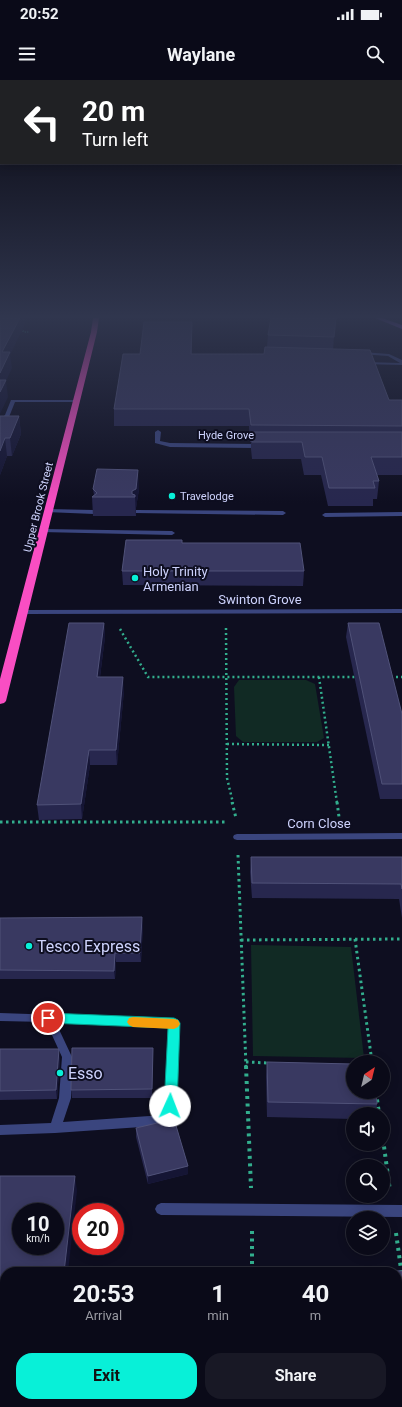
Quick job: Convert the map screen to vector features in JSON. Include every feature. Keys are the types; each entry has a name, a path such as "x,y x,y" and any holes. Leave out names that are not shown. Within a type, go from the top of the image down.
{"highway":[{"name":"Upper Brook Street","path":"0,701 81,380"}],"street":[{"path":"0,421 7,416 13,400 76,401"},
{"name":"Hyde Grove","path":"158,432 157,442 170,445 268,446"},
{"path":"48,511 94,512"},
{"path":"136,512 283,513"},
{"path":"325,515 402,514"},
{"path":"43,531 172,533"},
{"name":"Swinton Grove","path":"22,612 402,611"},
{"name":"Corn Close","path":"237,837 402,836"},
{"path":"0,1017 174,1023 170,1120 55,1128 0,1130"},
{"path":"48,1018 67,1057 65,1098 55,1128"},
{"path":"161,1209 397,1211"}],"path":[{"path":"226,611 227,778 237,822 252,1210 252,1267"},
{"path":"120,628 148,677 364,677"},
{"path":"319,677 342,836"},
{"path":"387,677 402,677"},
{"path":"227,744 329,745"},
{"path":"0,822 237,822"},
{"path":"355,939 371,1055"},
{"path":"241,940 402,939"},
{"path":"246,1062 276,1063"},
{"path":"385,1151 397,1211 401,1267"}],"green space":[{"path":"239,680 306,680 315,684 324,738 317,742 243,742 236,736 234,687"},
{"path":"251,945 351,947 364,1055 346,1055 346,1058 253,1056"}],"building":[{"path":"0,380 6,380 0,392"},
{"path":"119,380 381,380 389,400 402,400 402,426 251,425 249,409 114,409"},
{"path":"0,416 19,416 10,438 5,438 0,451"},
{"path":"251,432 402,432 402,457 371,457 379,481 373,481 375,488 329,488 322,457 305,457 302,442 252,442"},
{"path":"97,469 138,470 136,489 132,491 132,494 135,495 135,497 92,497 97,493 93,489"},
{"path":"126,540 182,540 182,543 300,543 304,571 122,571"},
{"path":"69,623 104,623 97,677 123,677 116,750 89,750 81,804 37,805"},
{"path":"348,623 379,623 402,714 402,784 382,784"},
{"path":"251,857 402,857 402,889 401,884 252,883"},
{"path":"142,917 140,953 115,953 114,971 0,970 0,918"},
{"path":"72,1048 153,1048 152,1089 71,1090"},
{"path":"0,1049 59,1049 56,1090 0,1091"},
{"path":"267,1062 346,1064 346,1099 377,1099 377,1104 268,1102"},
{"path":"174,1119 188,1166 148,1176 136,1128"},
{"path":"0,1176 75,1176 65,1267 0,1267"}],"slow traffic":[{"path":"133,1022 174,1024"}],"place":[{"name":"Travelodge","path":"172,496"},
{"name":"Holy Trinity Armenian","path":"135,578"},
{"name":"Tesco Express","path":"29,946"},
{"name":"Esso","path":"60,1073"}],"route":[{"path":"48,1018 174,1023 170,1106"}]}
